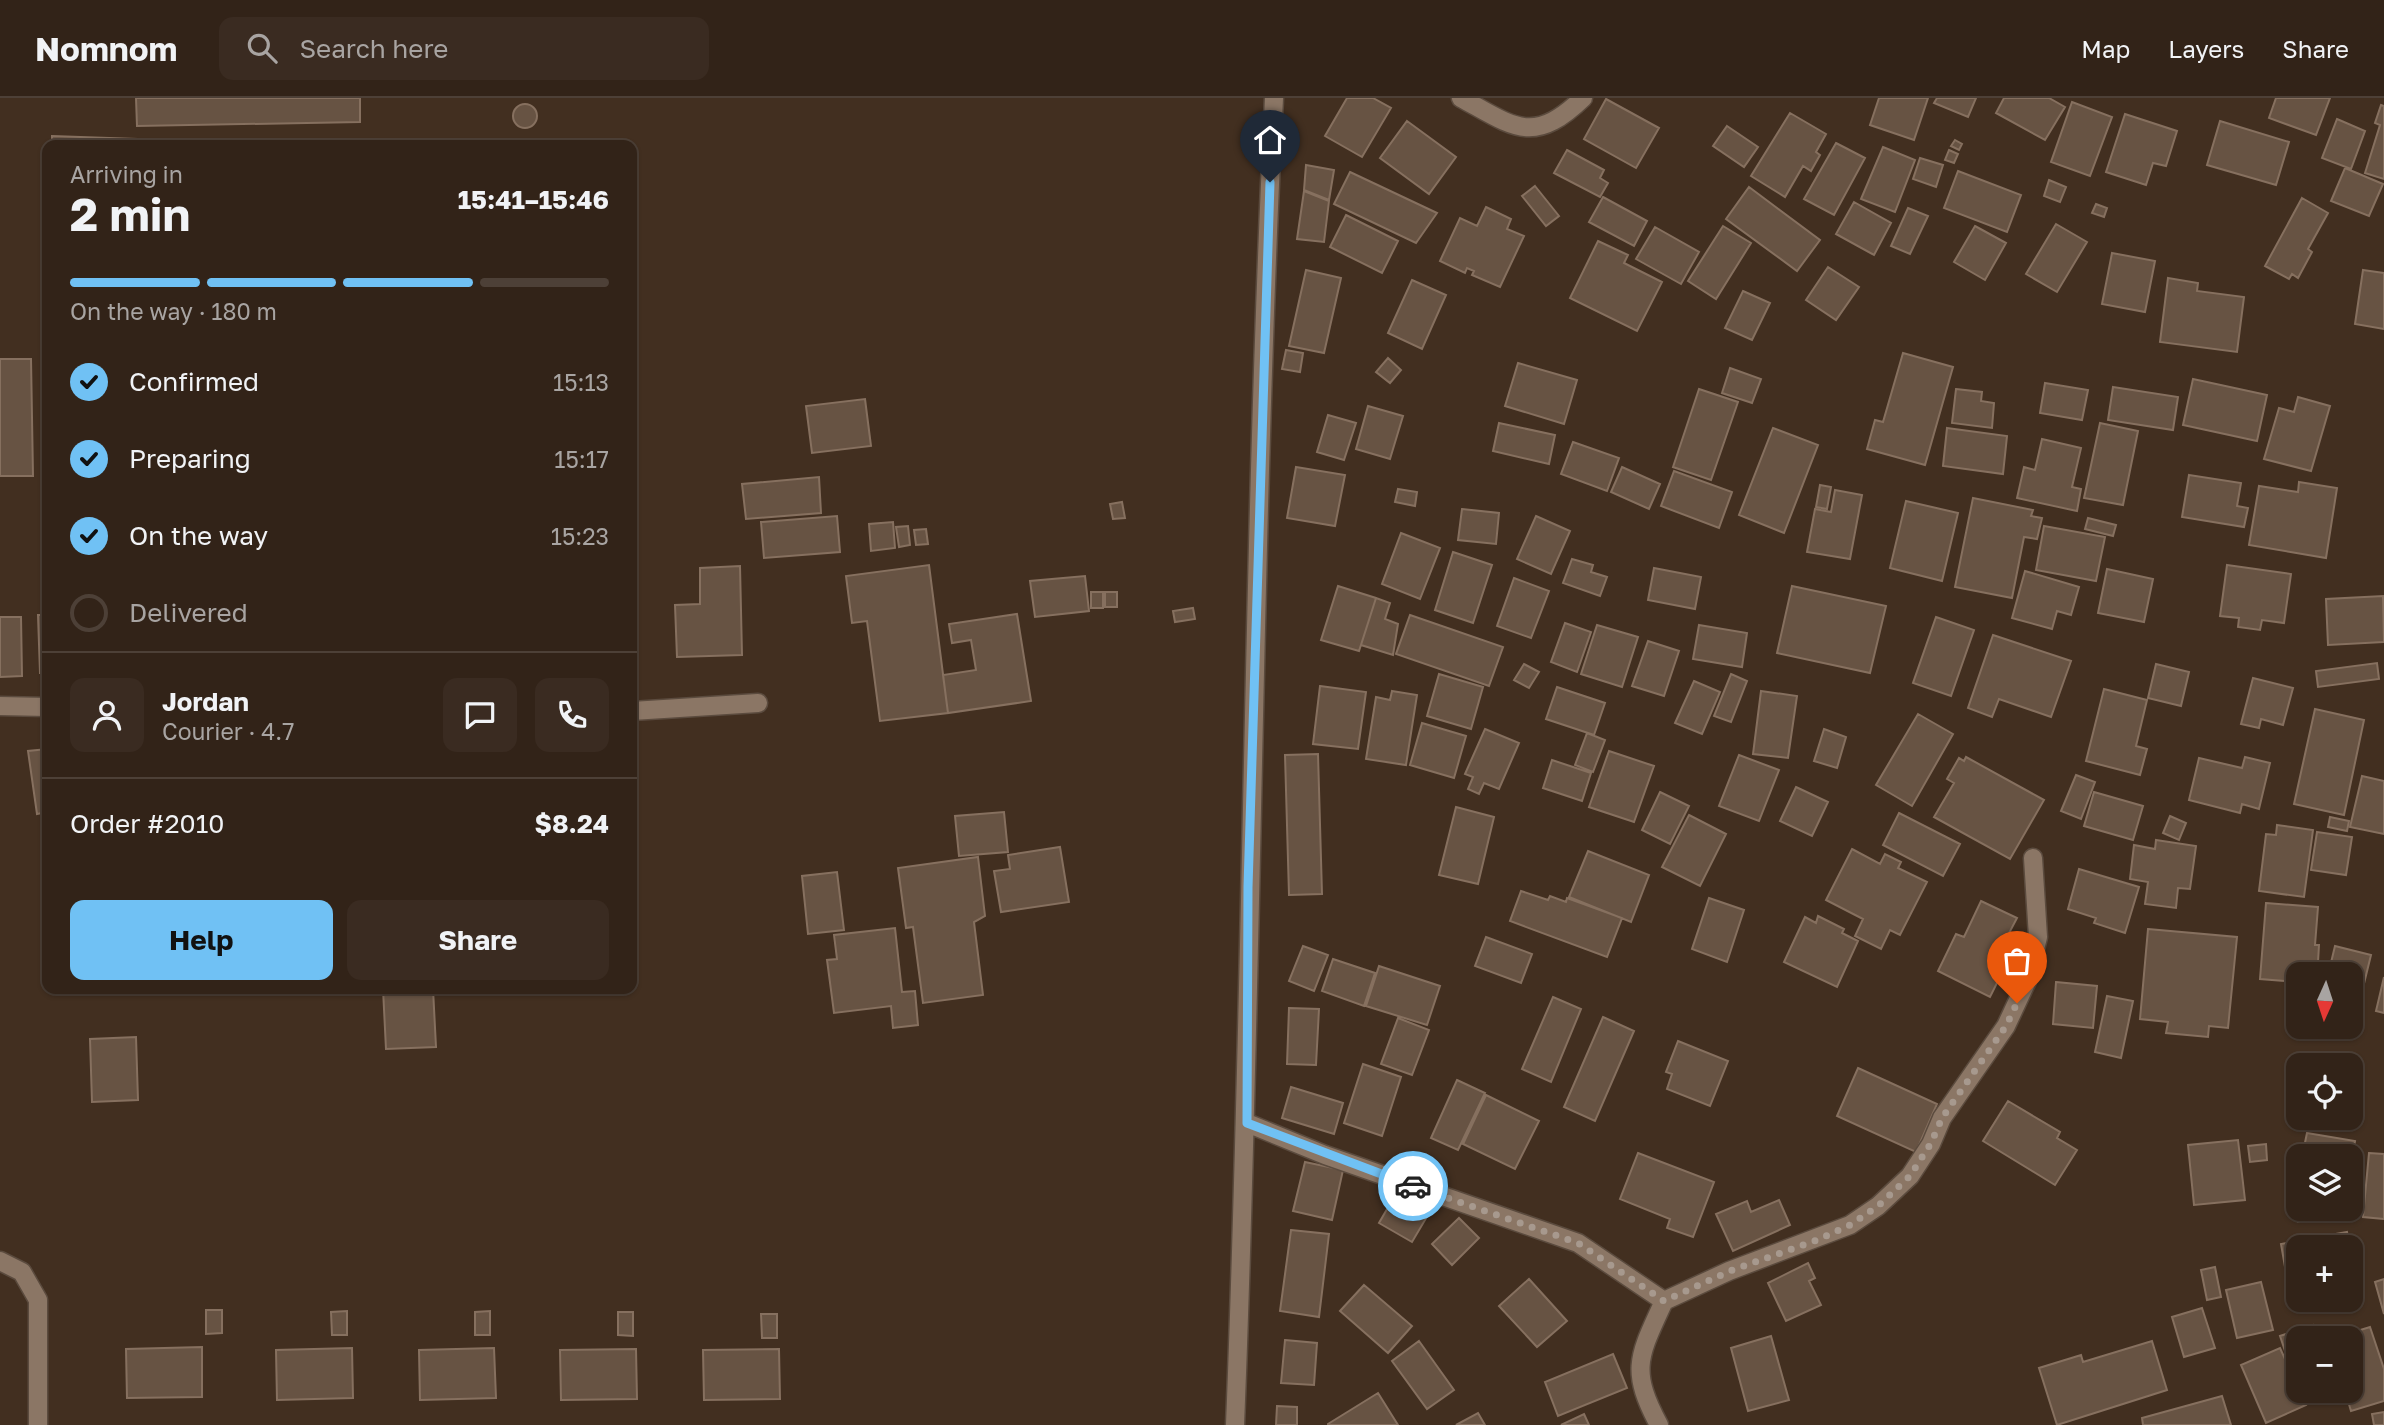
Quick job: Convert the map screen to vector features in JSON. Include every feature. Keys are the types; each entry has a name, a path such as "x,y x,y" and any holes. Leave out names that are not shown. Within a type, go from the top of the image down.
{"street":[{"path":"1235,1425 1247,1123 1248,887 1257,549 1274,98"},
{"path":"1461,98 1510,125 1532,129 1552,124 1583,98"},
{"path":"637,710 758,703"},
{"path":"0,706 42,707"},
{"path":"1659,1425 1644,1396 1638,1368 1664,1301 1730,1271 1850,1225 1878,1206 1910,1176 1931,1143 1942,1118 2006,1026 2027,981 2038,937 2033,858"},
{"path":"1247,1123 1325,1155 1578,1243 1664,1301"},
{"path":"0,1261 22,1272 38,1300 38,1425"}],"building":[{"path":"136,98 360,98 360,122 137,126"},
{"path":"1347,98 1373,98 1391,108 1362,157 1325,136"},
{"path":"1879,98 1928,98 1914,140 1870,125"},
{"path":"1937,98 1976,98 1968,117 1934,103"},
{"path":"2004,98 2049,98 2065,107 2045,140 1996,113"},
{"path":"2276,98 2330,98 2316,135 2269,118"},
{"path":"1606,99 1659,128 1636,168 1584,139"},
{"path":"2072,102 2112,117 2090,176 2051,162"},
{"path":"525,104 533,108 537,116 533,124 525,128 517,124 513,116 517,108"},
{"path":"2381,105 2384,106 2384,179 2365,173 2380,125 2375,123"},
{"path":"1790,113 1826,134 1816,152 1820,155 1811,171 1803,166 1785,197 1751,176"},
{"path":"2125,114 2177,131 2166,166 2153,163 2146,185 2106,172"},
{"path":"2337,119 2365,131 2351,169 2322,158"},
{"path":"1407,121 1456,157 1429,194 1380,158"},
{"path":"2220,121 2289,142 2276,185 2207,165"},
{"path":"1727,126 1758,147 1744,167 1713,146"},
{"path":"52,136 137,139 137,140 52,140"},
{"path":"1955,140 1962,144 1959,150 1951,146"},
{"path":"1836,143 1865,158 1834,215 1804,199"},
{"path":"1883,147 1915,160 1895,212 1861,199"},
{"path":"1567,150 1604,170 1600,178 1608,183 1600,197 1554,173"},
{"path":"1949,150 1958,154 1954,163 1945,160"},
{"path":"1920,158 1943,165 1936,187 1913,179"},
{"path":"1306,165 1334,170 1329,200 1304,190"},
{"path":"2345,168 2383,184 2369,216 2331,201"},
{"path":"1958,171 2021,195 2007,232 1944,208"},
{"path":"1350,172 1437,213 1416,243 1334,204"},
{"path":"2049,180 2066,187 2060,202 2044,196"},
{"path":"1535,186 1559,216 1546,226 1522,196"},
{"path":"1749,187 1820,240 1797,271 1726,219"},
{"path":"1304,191 1329,201 1324,242 1297,239"},
{"path":"1603,197 1647,221 1634,246 1589,222"},
{"path":"2302,198 2328,213 2308,249 2312,252 2298,278 2292,274 2289,279 2265,266"},
{"path":"1854,202 1891,223 1874,255 1836,234"},
{"path":"2096,204 2107,208 2104,217 2092,213"},
{"path":"1486,207 1511,219 1507,229 1524,236 1500,287 1472,275 1474,271 1467,268 1465,273 1440,261 1460,218 1477,226"},
{"path":"1908,208 1928,216 1910,254 1891,246"},
{"path":"1346,215 1398,241 1382,273 1330,247"},
{"path":"2056,224 2087,242 2057,292 2026,274"},
{"path":"1723,226 1751,243 1716,299 1688,281"},
{"path":"1975,226 2006,243 1985,280 1954,262"},
{"path":"1655,227 1699,252 1681,284 1636,259"},
{"path":"1598,241 1628,255 1624,263 1662,282 1637,331 1570,298"},
{"path":"2112,253 2155,261 2145,312 2102,304"},
{"path":"1828,267 1859,287 1836,320 1806,300"},
{"path":"1306,270 1341,278 1324,353 1289,346"},
{"path":"2363,270 2384,273 2384,329 2355,324"},
{"path":"2168,278 2198,283 2197,291 2244,297 2237,352 2160,342"},
{"path":"1412,280 1446,295 1422,349 1388,333"},
{"path":"1743,291 1770,303 1752,340 1725,328"},
{"path":"1286,350 1303,353 1300,372 1282,369"},
{"path":"1903,353 1953,367 1925,465 1867,449 1875,420 1883,422"},
{"path":"1388,358 1401,370 1390,383 1376,372"},
{"path":"0,359 31,359 33,476 0,476"},
{"path":"1518,363 1577,380 1564,424 1505,406"},
{"path":"1730,368 1761,379 1752,403 1722,393"},
{"path":"2193,379 2267,395 2257,441 2183,425"},
{"path":"2045,383 2088,390 2082,420 2040,413"},
{"path":"2113,387 2178,397 2173,430 2108,420"},
{"path":"1699,389 1738,402 1711,480 1673,467"},
{"path":"1956,389 1982,392 1981,401 1994,403 1992,428 1952,423"},
{"path":"2298,397 2330,406 2311,471 2264,459 2279,408 2294,412"},
{"path":"865,399 871,446 812,453 806,406"},
{"path":"1368,406 1403,416 1390,459 1356,449"},
{"path":"1328,415 1356,423 1344,460 1317,452"},
{"path":"1499,423 1555,435 1549,464 1493,451"},
{"path":"2100,423 2138,431 2123,505 2084,498"},
{"path":"1773,428 1818,445 1784,533 1739,515"},
{"path":"1947,428 2007,436 2003,474 1943,466"},
{"path":"2042,439 2081,448 2072,487 2081,489 2077,511 2017,498 2024,467 2035,470"},
{"path":"1573,442 1619,458 1607,491 1561,474"},
{"path":"1296,467 1345,475 1335,526 1287,518"},
{"path":"1622,467 1660,484 1649,509 1611,492"},
{"path":"1674,471 1732,492 1719,528 1661,506"},
{"path":"2189,475 2241,483 2237,506 2248,508 2244,527 2182,517"},
{"path":"819,477 821,513 746,519 742,484"},
{"path":"2299,482 2337,488 2326,558 2249,545 2259,486 2298,492"},
{"path":"1820,485 1831,487 1827,509 1816,507"},
{"path":"1398,489 1417,492 1415,506 1395,502"},
{"path":"1835,490 1862,495 1850,559 1807,552 1815,509 1831,512"},
{"path":"1973,498 2033,510 2031,516 2042,518 2037,539 2024,537 2012,598 1955,587"},
{"path":"1906,501 1958,513 1942,581 1890,568"},
{"path":"1122,502 1125,518 1113,519 1110,504"},
{"path":"1462,509 1499,513 1496,544 1458,540"},
{"path":"837,516 840,552 764,558 761,522"},
{"path":"1536,516 1570,531 1551,574 1517,559"},
{"path":"2088,518 2116,525 2113,536 2085,529"},
{"path":"893,522 895,548 871,551 869,524"},
{"path":"908,526 910,545 899,547 896,527"},
{"path":"2044,526 2105,537 2096,581 2036,570"},
{"path":"926,529 928,544 916,545 914,530"},
{"path":"1401,533 1440,548 1420,599 1382,584"},
{"path":"1453,552 1492,565 1473,623 1435,610"},
{"path":"1572,559 1593,565 1591,572 1607,577 1600,596 1563,583"},
{"path":"929,565 948,713 880,721 867,621 852,623 846,576"},
{"path":"2227,565 2291,574 2284,623 2262,620 2260,630 2238,627 2239,618 2220,616"},
{"path":"740,566 742,655 677,657 675,605 700,604 700,568"},
{"path":"1654,568 1701,577 1695,609 1648,600"},
{"path":"2107,569 2153,579 2144,622 2098,613"},
{"path":"2025,571 2079,587 2071,615 2057,611 2052,629 2012,618"},
{"path":"1085,576 1089,611 1035,617 1030,581"},
{"path":"1514,578 1549,591 1531,638 1497,626"},
{"path":"1338,586 1376,598 1359,651 1321,640"},
{"path":"1792,586 1886,606 1870,673 1777,653"},
{"path":"1091,592 1103,592 1103,608 1091,608"},
{"path":"1105,592 1117,592 1117,607 1105,607"},
{"path":"2383,596 2384,642 2328,645 2326,599"},
{"path":"1376,598 1390,603 1385,619 1398,624 1393,655 1361,645"},
{"path":"1193,608 1195,619 1175,622 1173,611"},
{"path":"1017,614 1031,701 948,713 943,675 976,670 971,640 952,643 949,624"},
{"path":"38,615 42,615 42,673"},
{"path":"1410,615 1503,647 1489,686 1396,654"},
{"path":"0,617 21,617 22,676 0,677"},
{"path":"1936,617 1974,630 1951,696 1913,683"},
{"path":"1565,623 1591,632 1577,672 1551,662"},
{"path":"1597,625 1638,637 1622,687 1581,674"},
{"path":"1699,625 1747,633 1742,667 1693,659"},
{"path":"1993,635 2071,661 2051,717 1999,699 1992,717 1968,708"},
{"path":"1648,641 1679,651 1664,696 1632,686"},
{"path":"2377,663 2379,679 2318,687 2316,671"},
{"path":"1524,664 1539,672 1529,688 1514,680"},
{"path":"2156,664 2189,672 2181,706 2148,698"},
{"path":"1439,674 1483,687 1471,729 1427,716"},
{"path":"1731,674 1747,681 1731,722 1714,716"},
{"path":"2253,678 2293,688 2283,725 2261,719 2259,728 2241,724"},
{"path":"1694,681 1720,692 1702,734 1675,723"},
{"path":"1320,686 1366,692 1358,749 1313,744"},
{"path":"1557,687 1605,703 1594,735 1546,719"},
{"path":"2104,689 2147,700 2136,746 2147,749 2140,775 2086,761"},
{"path":"1392,691 1417,695 1406,765 1366,759 1376,697 1390,700"},
{"path":"1761,691 1797,696 1788,758 1753,754"},
{"path":"2315,709 2364,720 2344,815 2294,804"},
{"path":"1918,714 1953,734 1912,806 1876,785"},
{"path":"1422,723 1466,736 1454,778 1410,765"},
{"path":"1485,729 1519,743 1499,789 1484,783 1479,794 1468,789 1473,777 1465,774"},
{"path":"1824,729 1846,737 1837,768 1814,761"},
{"path":"1587,733 1605,740 1593,772 1575,765"},
{"path":"42,750 42,813 37,814 28,751"},
{"path":"1609,751 1654,766 1634,822 1589,807"},
{"path":"1318,754 1322,894 1289,895 1285,755"},
{"path":"1739,755 1779,770 1759,821 1719,806"},
{"path":"1966,757 2044,800 2010,859 1934,817 1954,783 1947,779 1959,758 1964,761"},
{"path":"2245,757 2270,763 2259,809 2242,804 2240,813 2189,800 2199,758 2242,768"},
{"path":"1552,760 1591,773 1582,801 1543,788"},
{"path":"2076,775 2095,782 2081,819 2061,811"},
{"path":"2362,776 2384,781 2384,834 2350,827"},
{"path":"1796,787 1828,802 1812,836 1780,821"},
{"path":"1660,792 1689,806 1670,844 1642,830"},
{"path":"2094,792 2143,806 2133,840 2084,826"},
{"path":"1456,807 1494,817 1478,884 1439,875"},
{"path":"1004,812 1008,852 959,856 955,816"},
{"path":"1899,813 1960,844 1943,876 1883,845"},
{"path":"1689,815 1726,834 1700,886 1662,867"},
{"path":"2170,816 2186,823 2179,840 2163,833"},
{"path":"2330,817 2349,821 2347,831 2328,827"},
{"path":"2277,825 2313,830 2304,897 2259,891 2266,834 2276,835"},
{"path":"2317,832 2352,837 2346,875 2311,870"},
{"path":"2156,840 2196,846 2190,889 2178,888 2176,908 2145,904 2148,882 2130,879 2134,845 2155,849"},
{"path":"1060,847 1069,902 1001,912 994,871 1010,869 1008,855"},
{"path":"1852,849 1880,864 1885,854 1901,862 1898,868 1927,882 1900,935 1890,930 1881,949 1855,936 1863,919 1826,900"},
{"path":"1588,851 1649,875 1631,922 1569,897"},
{"path":"978,857 985,916 974,922 983,995 923,1003 913,927 906,928 898,868"},
{"path":"2079,869 2139,887 2125,933 2094,923 2096,918 2068,909"},
{"path":"837,872 844,930 808,934 802,876"},
{"path":"1521,891 1548,900 1550,896 1566,902 1567,898 1622,918 1607,957 1510,921"},
{"path":"1709,898 1744,910 1727,962 1692,949"},
{"path":"1981,901 2017,918 1997,956 2008,961 1990,997 1938,971 1956,934 1964,937"},
{"path":"2266,903 2318,907 2315,945 2319,945 2318,962 2286,962 2286,981 2260,979"},
{"path":"1818,916 1844,929 1842,933 1858,941 1837,987 1784,962 1805,917 1816,923"},
{"path":"895,928 902,992 915,991 918,1025 893,1028 891,1006 834,1013 827,960 837,959 834,935"},
{"path":"2148,929 2237,937 2228,1028 2209,1026 2208,1037 2166,1033 2168,1022 2140,1019"},
{"path":"1486,937 1532,954 1521,983 1475,966"},
{"path":"1303,946 1328,955 1314,991 1289,981"},
{"path":"2335,946 2371,955 2363,988 2363,962 2331,962"},
{"path":"1333,959 1375,973 1364,1006 1322,991"},
{"path":"1379,966 1440,986 1427,1025 1366,1006"},
{"path":"2384,977 2384,1013 2376,1011"},
{"path":"2056,982 2097,986 2093,1028 2053,1024"},
{"path":"383,994 433,994 436,1047 386,1049"},
{"path":"2107,996 2133,1001 2121,1058 2095,1052"},
{"path":"1553,997 1581,1009 1551,1082 1522,1069"},
{"path":"1289,1008 1319,1009 1316,1065 1287,1064"},
{"path":"1603,1017 1634,1031 1595,1121 1564,1107"},
{"path":"1398,1018 1429,1030 1412,1075 1381,1064"},
{"path":"136,1037 138,1100 92,1102 90,1039"},
{"path":"1678,1041 1728,1061 1710,1106 1667,1089 1672,1074 1666,1072"},
{"path":"1363,1064 1401,1077 1382,1136 1344,1123"},
{"path":"1858,1068 1937,1104 1916,1152 1837,1116"},
{"path":"1457,1080 1485,1093 1458,1150 1431,1138"},
{"path":"1291,1087 1343,1103 1334,1134 1282,1118"},
{"path":"1486,1095 1539,1121 1515,1169 1463,1144"},
{"path":"2008,1101 2060,1132 2057,1138 2077,1150 2055,1185 1983,1141"},
{"path":"2307,1133 2355,1141 2354,1144 2305,1144"},
{"path":"2238,1140 2245,1200 2194,1205 2188,1145"},
{"path":"2266,1144 2267,1160 2250,1162 2248,1146"},
{"path":"1638,1153 1714,1182 1693,1237 1667,1228 1670,1219 1620,1199"},
{"path":"2369,1153 2384,1154 2384,1219 2363,1217"},
{"path":"1305,1162 1343,1170 1332,1220 1293,1211"},
{"path":"1394,1197 1428,1215 1412,1242 1379,1223"},
{"path":"1779,1200 1790,1225 1733,1251 1716,1214 1747,1201 1751,1212"},
{"path":"1459,1218 1479,1238 1452,1265 1432,1244"},
{"path":"1291,1230 1329,1234 1319,1317 1280,1311"},
{"path":"2286,1243 2286,1273 2281,1244"},
{"path":"1808,1263 1815,1278 1809,1281 1821,1305 1786,1321 1768,1283"},
{"path":"2215,1267 2221,1297 2207,1300 2201,1270"},
{"path":"1529,1279 1567,1321 1537,1347 1499,1306"},
{"path":"2384,1279 2384,1314 2375,1282"},
{"path":"2261,1282 2273,1330 2237,1338 2226,1290"},
{"path":"1364,1285 1412,1326 1388,1353 1340,1311"},
{"path":"2202,1308 2215,1348 2184,1357 2172,1317"},
{"path":"206,1310 222,1310 222,1333 206,1334"},
{"path":"347,1311 347,1335 332,1335 331,1312"},
{"path":"490,1311 490,1335 475,1335 475,1312"},
{"path":"618,1312 633,1312 633,1336 618,1335"},
{"path":"761,1314 777,1314 777,1338 762,1338"},
{"path":"2370,1327 2384,1369 2384,1401 2351,1411 2349,1403 2363,1403 2363,1329"},
{"path":"2286,1334 2286,1354 2280,1336"},
{"path":"1771,1336 1789,1400 1748,1411 1731,1348"},
{"path":"1285,1340 1317,1343 1314,1385 1281,1383"},
{"path":"1419,1341 1454,1390 1427,1409 1392,1361"},
{"path":"2152,1341 2167,1390 2057,1425 2039,1368 2081,1355 2083,1362"},
{"path":"202,1347 202,1397 127,1398 126,1349"},
{"path":"352,1348 353,1398 277,1400 276,1350"},
{"path":"494,1348 496,1398 420,1400 419,1350"},
{"path":"2280,1348 2286,1361 2286,1403 2306,1405 2266,1423 2241,1365"},
{"path":"636,1349 637,1399 561,1400 560,1350"},
{"path":"779,1349 780,1399 704,1400 703,1350"},
{"path":"1613,1354 1627,1388 1558,1416 1545,1382"},
{"path":"1378,1393 1398,1425 1328,1425 1328,1424"},
{"path":"2222,1396 2231,1425 2143,1425 2142,1418"},
{"path":"1277,1406 1297,1407 1297,1425 1276,1425"},
{"path":"2384,1412 2384,1425 2374,1425 2372,1414"},
{"path":"1478,1413 1485,1425 1456,1425"},
{"path":"1584,1414 1589,1425 1561,1425"}],"way so far":[{"path":"1413,1186 1578,1243 1664,1301 1730,1271 1817,1240 1850,1225 1878,1206 1910,1176 1931,1143 1942,1118 2006,1026 2017,1003"}],"route":[{"path":"1270,182 1248,887 1247,1123 1325,1155 1413,1186"}]}
